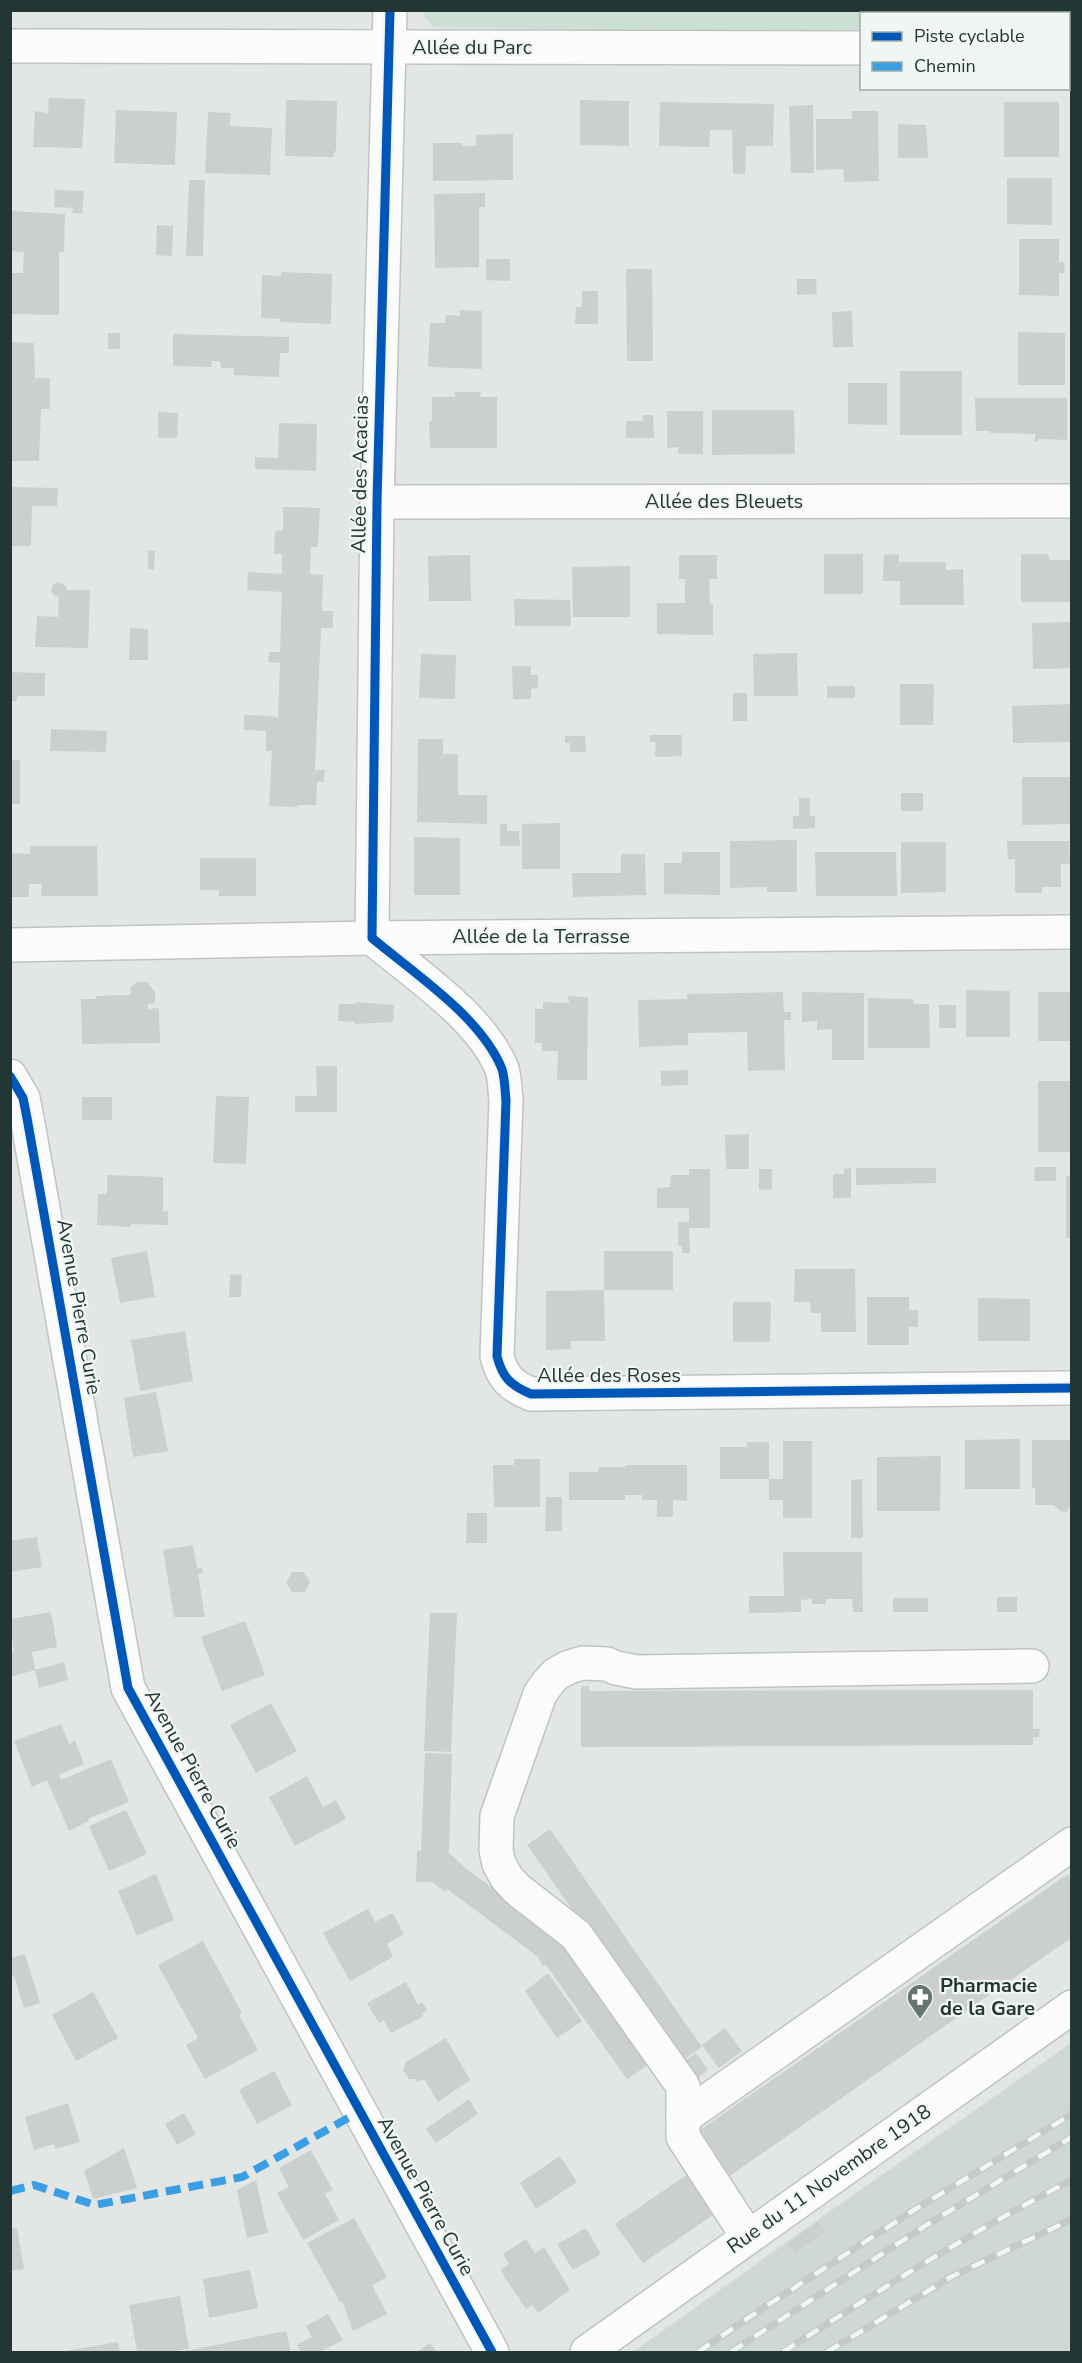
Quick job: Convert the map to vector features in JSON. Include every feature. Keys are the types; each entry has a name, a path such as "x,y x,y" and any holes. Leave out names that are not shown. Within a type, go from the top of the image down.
{"street":[{"name":"Allée des Acacias","path":"372,938 376,502 390,10"},
{"name":"Allée du Parc","path":"10,46 860,48"},
{"name":"Allée des Bleuets","path":"376,502 1071,501"},
{"name":"Allée de la Terrasse","path":"10,945 372,938 1071,932"},
{"name":"Allée des Roses","path":"372,938 470,1020 490,1045 503,1072 506,1101 497,1356 501,1370 516,1388 531,1394 1071,1388"},
{"name":"Avenue Pierre Curie","path":"10,1076 23,1098 19,1118 128,1688 492,2352"},
{"path":"748,2237 683,2137 683,2086 576,1935 517,1889 499,1864 496,1850 497,1816 540,1694 556,1674 569,1667 595,1662 637,1672 1032,1666"},
{"path":"683,2118 1071,1844"},
{"name":"Rue du 11 Novembre 1918","path":"587,2352 1071,2007"}],"shaded area":[{"path":"1071,2043 1071,2352 633,2352 833,2209"}],"green space":[{"path":"424,10 1071,10 1072,36 1070,36 1070,12 860,12 860,35 433,27 424,16"}],"building":[{"path":"49,98 85,99 82,148 33,147 35,111 48,113"},
{"path":"286,100 337,101 336,149 333,157 285,156"},
{"path":"580,100 629,101 629,146 580,145"},
{"path":"660,102 774,104 773,146 746,146 745,174 733,174 732,130 710,130 709,147 659,146"},
{"path":"1004,102 1059,102 1059,157 1004,157"},
{"path":"813,105 814,173 791,173 789,106"},
{"path":"116,110 177,112 175,165 114,163"},
{"path":"852,111 878,111 879,181 844,182 843,169 816,170 816,119 852,119"},
{"path":"208,112 231,113 230,126 272,128 270,175 205,173"},
{"path":"898,124 926,125 928,158 898,158"},
{"path":"513,134 513,180 433,181 433,143 462,143 462,146 476,146 476,135"},
{"path":"1007,178 1052,178 1052,225 1007,224"},
{"path":"189,180 205,180 203,256 186,256"},
{"path":"55,190 84,191 82,214 72,213 73,208 54,207"},
{"path":"485,193 485,207 479,207 479,267 435,268 434,194"},
{"path":"10,211 65,214 64,252 59,252 59,315 11,314 10,273 23,273 24,252 10,251"},
{"path":"157,225 173,226 172,256 156,255"},
{"path":"1019,239 1059,239 1059,262 1064,262 1065,273 1059,273 1059,296 1019,295"},
{"path":"486,259 510,259 510,281 486,280"},
{"path":"626,269 652,269 653,361 627,361"},
{"path":"282,272 332,274 331,324 280,322 280,319 261,318 262,275 281,276"},
{"path":"797,279 816,279 817,294 797,295"},
{"path":"582,291 598,291 598,324 575,324 576,307 582,307"},
{"path":"460,310 482,311 482,369 428,367 430,323 445,323 446,315 460,316"},
{"path":"852,311 853,347 833,347 832,312"},
{"path":"1018,332 1065,333 1065,385 1018,385"},
{"path":"108,333 120,333 120,349 108,349"},
{"path":"173,334 289,337 289,353 280,353 279,377 234,375 234,368 221,368 220,361 212,361 211,367 173,366"},
{"path":"10,342 34,343 35,378 50,378 50,409 41,409 39,461 10,461"},
{"path":"900,371 962,371 962,435 900,435"},
{"path":"848,383 887,383 887,425 848,424"},
{"path":"455,392 481,392 480,397 497,397 497,448 430,448 429,421 432,421 432,397 455,397"},
{"path":"975,398 1067,398 1067,440 1038,439 1039,441 1035,441 1035,434 976,431"},
{"path":"712,410 794,410 795,454 712,455"},
{"path":"667,411 703,411 703,454 678,454 678,447 667,448"},
{"path":"158,412 178,413 177,438 158,438"},
{"path":"643,415 653,415 654,438 626,438 626,421 643,421"},
{"path":"279,423 317,424 316,471 255,469 255,457 278,458"},
{"path":"10,487 58,488 57,506 32,506 31,546 10,546"},
{"path":"283,507 320,508 318,547 311,547 310,574 323,575 322,611 333,611 333,628 321,628 315,770 325,770 324,782 317,782 316,805 297,805 297,807 269,806 272,751 266,751 266,731 244,730 244,715 278,718 280,663 268,662 269,652 280,652 282,592 247,590 248,572 282,574 282,554 274,554 275,531 283,530"},
{"path":"148,550 155,551 154,570 148,569"},
{"path":"824,554 863,554 863,594 824,594"},
{"path":"899,554 899,562 946,562 946,570 963,569 964,605 900,605 900,581 883,581 884,555"},
{"path":"1021,554 1048,554 1049,560 1071,560 1071,602 1021,602"},
{"path":"470,555 471,601 429,601 428,556"},
{"path":"679,555 717,555 717,579 709,579 710,604 713,604 713,635 657,634 657,603 685,603 685,579 679,579"},
{"path":"630,566 630,617 573,617 572,567"},
{"path":"58,582 65,585 67,590 90,590 88,648 35,647 37,616 58,617 59,597 53,595 51,590"},
{"path":"514,599 570,600 571,626 515,626"},
{"path":"1071,622 1071,668 1033,669 1032,623"},
{"path":"130,628 148,629 148,660 129,660"},
{"path":"797,653 798,696 754,696 753,654"},
{"path":"421,654 456,655 455,699 419,698"},
{"path":"512,666 531,666 531,675 538,675 538,688 531,689 531,699 513,699"},
{"path":"10,672 45,673 45,696 17,696 17,701 10,701"},
{"path":"900,684 934,684 933,725 900,725"},
{"path":"827,686 855,686 855,698 827,698"},
{"path":"733,693 747,693 747,721 733,721"},
{"path":"1071,704 1071,742 1013,743 1012,706"},
{"path":"51,729 107,731 106,752 50,751"},
{"path":"650,735 682,735 682,756 655,757 656,742 650,742"},
{"path":"565,736 585,736 586,752 570,752 570,743 565,743"},
{"path":"418,739 443,739 443,754 458,754 458,795 487,795 487,824 417,822"},
{"path":"10,760 20,760 20,804 10,804"},
{"path":"1022,777 1071,777 1071,824 1022,825"},
{"path":"901,793 923,793 923,811 901,811"},
{"path":"799,798 810,798 810,816 815,816 815,828 793,829 793,816 799,816"},
{"path":"560,823 560,869 522,869 522,824"},
{"path":"500,824 507,824 507,831 519,831 520,846 500,846"},
{"path":"414,837 460,838 460,895 414,895"},
{"path":"797,840 797,892 767,892 767,887 730,888 730,841"},
{"path":"1007,841 1069,841 1070,864 1061,864 1061,887 1042,887 1042,893 1015,893 1015,859 1008,859"},
{"path":"901,842 946,842 946,892 901,893"},
{"path":"30,846 97,846 98,896 41,896 42,884 29,884 29,897 10,897 10,853 30,854"},
{"path":"682,852 720,852 720,895 664,894 664,863 682,863"},
{"path":"815,852 896,852 897,896 816,896"},
{"path":"621,854 645,854 646,895 573,897 572,873 621,873"},
{"path":"200,858 256,858 256,896 219,896 219,890 200,890"},
{"path":"138,982 147,982 155,992 155,1003 148,1004 148,1009 159,1008 160,1043 82,1044 81,999 131,995 130,988"},
{"path":"966,990 1010,991 1010,1037 966,1037"},
{"path":"783,992 784,1012 791,1012 791,1020 784,1020 785,1070 748,1071 747,1032 688,1033 688,1045 639,1047 638,1000 687,999 687,994"},
{"path":"802,992 864,993 864,1060 832,1060 832,1029 817,1030 817,1021 802,1022"},
{"path":"1038,992 1071,992 1071,1041 1038,1041"},
{"path":"568,996 588,997 587,1080 557,1080 558,1051 542,1051 542,1043 535,1043 535,1009 543,1009 543,1002 569,1003"},
{"path":"868,998 913,999 914,1004 929,1004 930,1048 868,1048"},
{"path":"356,1002 394,1005 393,1022 355,1024 355,1022 338,1021 339,1004 356,1004"},
{"path":"939,1005 956,1005 956,1028 939,1028"},
{"path":"316,1066 337,1066 337,1112 295,1112 295,1096 317,1096"},
{"path":"688,1070 688,1085 661,1086 661,1071"},
{"path":"1038,1081 1071,1081 1071,1152 1038,1152"},
{"path":"216,1096 249,1097 246,1164 213,1163"},
{"path":"82,1097 112,1097 112,1120 82,1120"},
{"path":"749,1134 749,1169 726,1169 725,1135"},
{"path":"1035,1167 1056,1167 1056,1181 1034,1181"},
{"path":"851,1168 851,1198 833,1198 833,1174 844,1174 844,1169"},
{"path":"856,1168 936,1168 936,1183 856,1185"},
{"path":"689,1169 710,1169 710,1228 689,1228 690,1253 682,1253 682,1246 678,1246 678,1222 689,1222 689,1208 657,1208 657,1188 670,1187 671,1175 689,1175"},
{"path":"759,1169 772,1169 772,1189 759,1190"},
{"path":"107,1175 163,1177 163,1212 168,1211 168,1225 131,1224 130,1227 97,1225 98,1194 107,1194"},
{"path":"1066,1176 1071,1176 1071,1238 1066,1238"},
{"path":"147,1251 155,1297 120,1303 111,1258"},
{"path":"604,1251 673,1251 673,1290 604,1290"},
{"path":"795,1269 855,1269 856,1332 821,1332 821,1313 811,1313 810,1302 794,1302"},
{"path":"230,1274 242,1275 241,1297 229,1297"},
{"path":"604,1290 605,1341 571,1341 571,1349 546,1350 546,1291"},
{"path":"867,1297 909,1297 909,1310 918,1310 918,1327 909,1327 909,1345 867,1345"},
{"path":"978,1298 1030,1299 1030,1341 978,1341"},
{"path":"733,1302 771,1302 770,1342 733,1342"},
{"path":"185,1331 193,1381 140,1391 131,1340"},
{"path":"156,1392 168,1451 133,1457 124,1398"},
{"path":"1020,1439 1020,1489 965,1489 965,1440"},
{"path":"1032,1440 1071,1440 1071,1505 1067,1512 1060,1511 1054,1505 1035,1505 1035,1488 1032,1488"},
{"path":"783,1441 812,1441 812,1518 783,1518 783,1500 769,1500 769,1479 783,1479"},
{"path":"747,1442 769,1442 769,1479 720,1479 720,1447 747,1447"},
{"path":"941,1456 940,1511 877,1511 877,1457"},
{"path":"514,1459 540,1459 540,1507 494,1507 493,1465 514,1465"},
{"path":"625,1465 687,1465 687,1501 673,1500 673,1517 657,1517 657,1500 642,1500 642,1495 625,1495 625,1500 569,1500 569,1472 598,1472 599,1467 625,1467"},
{"path":"862,1479 863,1538 851,1538 851,1480"},
{"path":"546,1497 562,1497 562,1531 545,1531"},
{"path":"467,1513 487,1513 487,1543 466,1543"},
{"path":"37,1537 42,1567 10,1572 10,1541"},
{"path":"193,1545 197,1568 202,1568 203,1573 198,1574 205,1617 174,1617 163,1550"},
{"path":"783,1552 862,1552 863,1612 853,1612 852,1599 826,1599 826,1604 812,1604 812,1599 801,1600 801,1612 749,1613 749,1596 784,1596"},
{"path":"292,1572 304,1572 310,1582 305,1592 292,1592 286,1583"},
{"path":"997,1597 1017,1597 1017,1612 997,1612"},
{"path":"893,1598 928,1598 928,1612 893,1612"},
{"path":"51,1612 57,1647 32,1652 35,1670 10,1677 10,1653 14,1652 10,1619"},
{"path":"430,1613 457,1613 451,1752 424,1751"},
{"path":"245,1621 265,1675 222,1691 201,1637"},
{"path":"64,1662 68,1680 39,1688 35,1670"},
{"path":"581,1686 589,1686 589,1691 1033,1690 1033,1729 1040,1729 1039,1737 1033,1737 1033,1745 581,1747"},
{"path":"271,1703 297,1751 256,1773 230,1725"},
{"path":"61,1724 69,1744 75,1741 84,1764 59,1775 61,1780 111,1759 129,1802 88,1819 89,1821 69,1831 47,1780 32,1787 14,1741"},
{"path":"425,1753 452,1754 449,1853 469,1871 553,1932 569,1948 651,2063 627,2079 546,1965 543,1966 537,1956 447,1889 446,1892 432,1882 416,1882 417,1851 421,1851"},
{"path":"307,1776 323,1807 336,1800 346,1819 295,1846 269,1797"},
{"path":"126,1810 147,1854 109,1871 89,1826"},
{"path":"550,1829 702,2047 679,2063 527,1845"},
{"path":"156,1874 174,1920 137,1936 118,1891"},
{"path":"1068,1874 1071,1880 1071,1938 724,2180 693,2135"},
{"path":"368,1909 375,1922 393,1913 404,1934 387,1944 393,1957 350,1981 323,1933"},
{"path":"203,1941 242,2013 239,2015 258,2050 205,2079 186,2045 198,2038 158,1965"},
{"path":"25,1954 40,2003 24,2008 14,1976 10,1977 10,1958"},
{"path":"548,1973 582,2021 557,2038 525,1991"},
{"path":"406,1982 418,2005 422,2002 427,2010 422,2013 424,2016 391,2033 384,2020 379,2023 367,2003"},
{"path":"93,1992 118,2038 76,2061 52,2015"},
{"path":"725,2028 742,2051 719,2068 702,2045"},
{"path":"446,2038 470,2080 438,2102 424,2079 417,2082 416,2079 409,2079 403,2070 406,2062"},
{"path":"696,2053 708,2070 696,2080 682,2063"},
{"path":"274,2071 292,2105 257,2124 239,2090"},
{"path":"469,2099 478,2114 436,2143 426,2129"},
{"path":"68,2103 80,2142 55,2149 54,2144 34,2150 25,2117"},
{"path":"184,2113 196,2134 177,2145 165,2124"},
{"path":"124,2148 137,2188 93,2199 84,2171"},
{"path":"311,2150 333,2190 325,2194 339,2220 303,2240 277,2193 289,2187 279,2168"},
{"path":"560,2156 577,2182 536,2209 520,2183"},
{"path":"689,2173 716,2213 643,2263 615,2224"},
{"path":"256,2180 268,2233 247,2238 237,2190"},
{"path":"354,2218 387,2277 372,2285 387,2314 353,2331 342,2301 340,2302 307,2243"},
{"path":"819,2222 826,2231 795,2253 788,2243"},
{"path":"17,2228 24,2269 10,2271 10,2229"},
{"path":"586,2228 601,2254 573,2270 557,2244"},
{"path":"526,2239 535,2253 544,2247 570,2290 538,2313 532,2305 526,2309 500,2270 509,2264 503,2254"},
{"path":"250,2270 258,2308 209,2318 203,2279"},
{"path":"180,2296 189,2349 170,2352 137,2352 129,2305"},
{"path":"328,2314 343,2340 320,2352 301,2352 297,2345 312,2337 306,2326"},
{"path":"286,2331 291,2352 185,2351"},
{"path":"118,2342 120,2352 66,2352 66,2351"},
{"path":"430,2343 437,2352 417,2352"}],"railway":[{"path":"698,2352 914,2210 1072,2114"},
{"path":"731,2352 925,2226 1072,2137"},
{"path":"783,2352 961,2241 1072,2180"},
{"path":"827,2352 951,2277 1072,2219"}],"marked path":[{"path":"10,2191 34,2185 95,2205 242,2177 359,2112"}],"cycle path":[{"path":"390,10 377,502 372,938 463,1014 492,1050 502,1069 506,1101 497,1356 502,1370 508,1380 531,1394 1072,1388"},
{"path":"10,1076 23,1098 27,1118 128,1688 492,2352"}],"place":[{"name":"Pharmacie de la Gare","path":"920,2020"}]}
